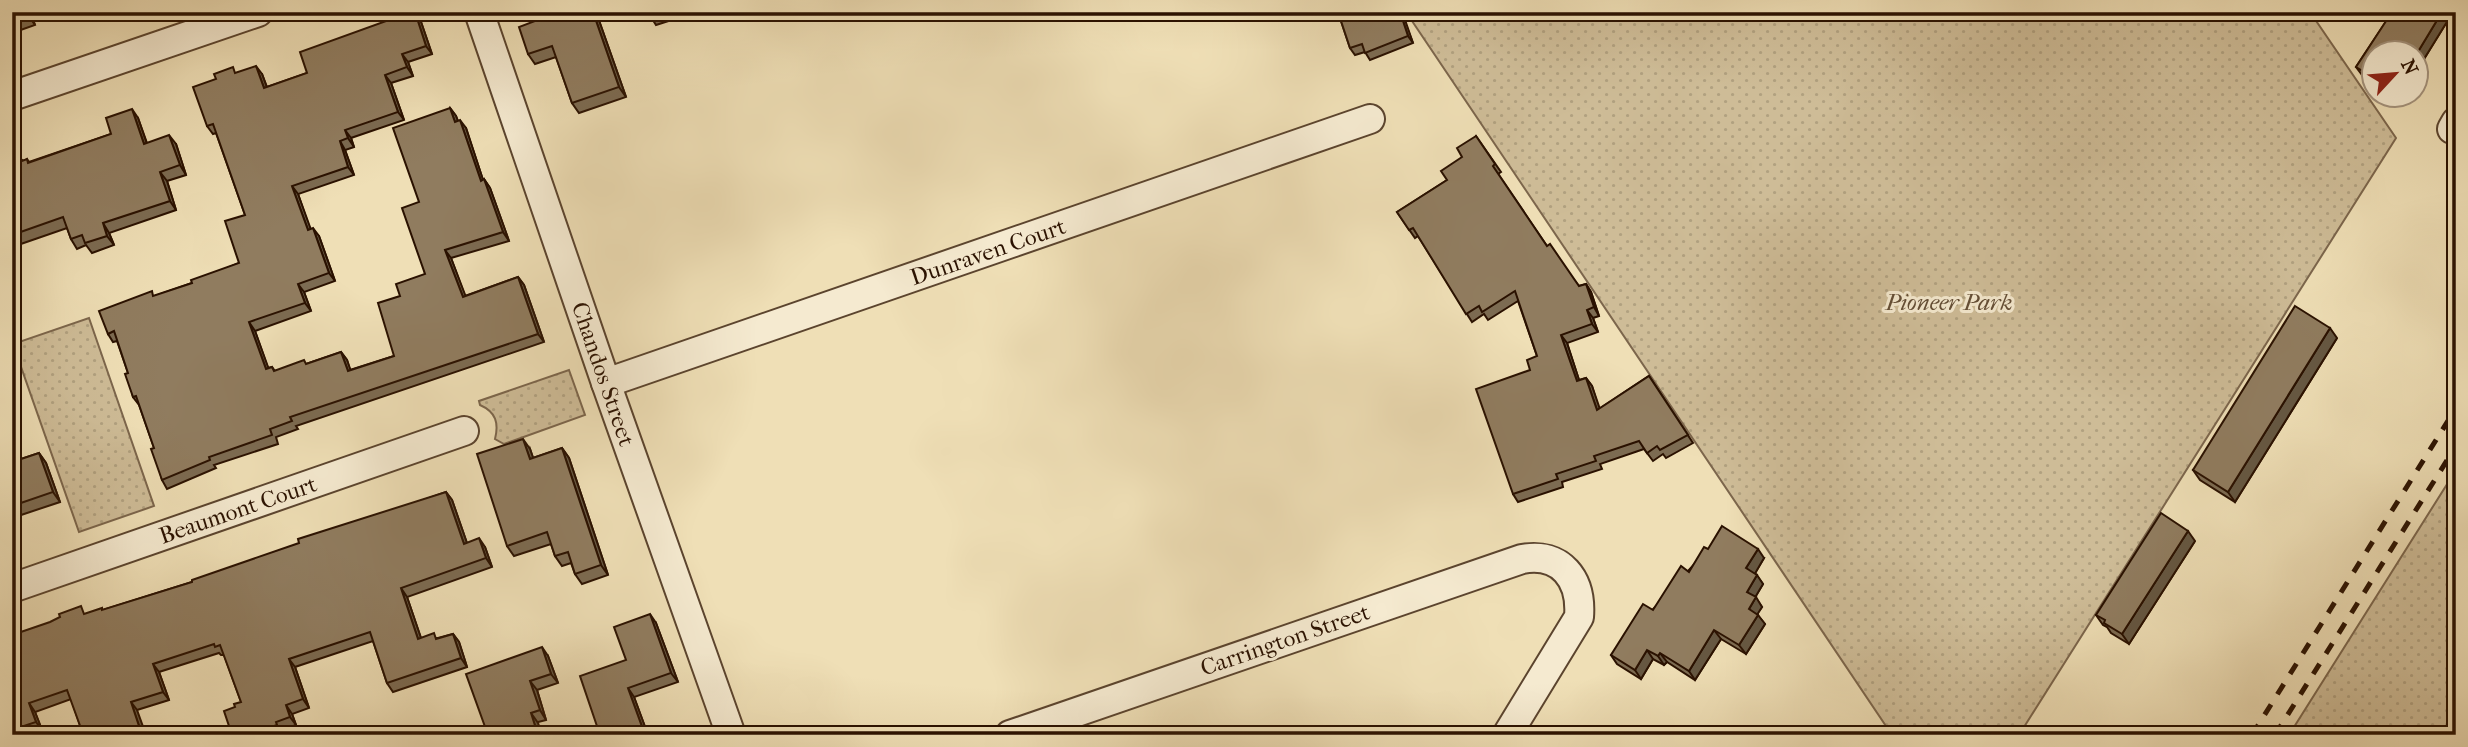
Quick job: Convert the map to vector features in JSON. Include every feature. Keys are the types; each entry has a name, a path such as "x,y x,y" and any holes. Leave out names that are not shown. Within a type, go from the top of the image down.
{"street":[{"path":"12,96 258,12"},
{"name":"Chandos Street","path":"478,12 731,735"},
{"name":"Dunraven Court","path":"606,383 1370,119"},
{"name":"Beaumont Court","path":"12,588 464,431"},
{"name":"Carrington Street","path":"1010,735 1522,559 1544,558 1561,566 1577,587 1579,617 1507,735"}],"green space":[{"name":"Pioneer Park","path":"1406,12 2310,12 2360,85 2360,108 2376,108 2396,138 2019,735 1892,735"},
{"path":"89,318 154,506 79,532 13,344"},
{"path":"569,370 585,415 504,444 495,439 495,419 479,401"},
{"path":"2456,470 2456,735 2289,735"}],"building":[{"path":"12,12 27,12 28,15 12,21"},
{"path":"415,12 426,46 402,54 407,67 385,75 398,112 345,130 348,138 340,141 348,167 292,186 308,230 313,228 329,273 298,284 305,303 249,322 266,369 272,367 274,371 304,360 306,364 341,352 348,371 394,356 378,303 400,296 396,284 425,274 402,208 419,202 393,128 450,108 455,122 460,120 481,181 484,179 503,232 445,250 463,297 518,277 538,334 290,417 292,421 270,429 272,435 209,457 210,460 162,480 136,396 133,397 125,374 128,373 114,331 108,334 99,311 152,291 153,296 192,283 191,280 239,263 225,221 245,215 213,124 207,126 193,87 216,79 214,74 233,67 235,73 256,66 264,88 307,73 300,52"},
{"path":"541,12 593,12 619,87 572,103 552,46 528,54 519,27 543,18"},
{"path":"1338,12 1400,12 1408,36 1365,53 1362,44 1350,48"},
{"path":"2392,12 2442,12 2426,38 2375,38"},
{"path":"132,109 144,144 169,135 180,165 160,172 170,201 103,223 107,236 85,243 82,235 71,239 63,217 12,235 12,156 19,153 22,161 27,159 28,163 111,134 106,118"},
{"path":"1476,136 1547,246 1550,244 1579,286 1586,284 1594,307 1587,310 1592,324 1561,335 1577,381 1586,378 1597,410 1649,376 1688,435 1660,450 1657,446 1647,453 1639,441 1594,456 1596,461 1556,474 1558,479 1513,494 1476,389 1530,370 1527,360 1537,356 1515,291 1482,312 1479,306 1466,314 1413,228 1409,230 1397,212 1447,180 1441,171 1462,157 1457,148"},
{"path":"2295,306 2330,328 2228,492 2193,470"},
{"path":"523,439 530,459 562,448 601,565 575,574 568,552 555,556 547,532 507,546 477,454"},
{"path":"39,453 53,492 12,506 12,462"},
{"path":"446,492 464,544 479,538 486,558 401,588 418,639 434,633 436,639 453,634 461,658 387,683 370,632 289,659 303,699 286,705 290,717 249,735 232,735 224,711 241,702 220,645 215,647 214,644 153,664 163,692 131,702 142,735 80,735 83,734 67,690 29,703 36,722 12,730 12,635 50,622 60,617 59,614 81,606 84,614 192,582 299,543 298,539"},
{"path":"2161,513 2188,531 2122,634 2096,615"},
{"path":"1722,526 1758,549 1746,568 1757,575 1747,592 1756,597 1749,609 1758,615 1739,645 1714,630 1689,671 1660,653 1658,656 1647,650 1635,670 1611,655 1643,604 1653,610 1681,566 1689,572 1704,547 1708,549"},
{"path":"650,614 671,673 628,688 645,735 600,735 580,676 626,660 614,627"},
{"path":"542,647 551,674 530,681 540,710 531,713 538,735 488,735 466,674"}],"railway":[{"path":"2252,735 2456,408"},
{"path":"2275,735 2456,446"}]}
